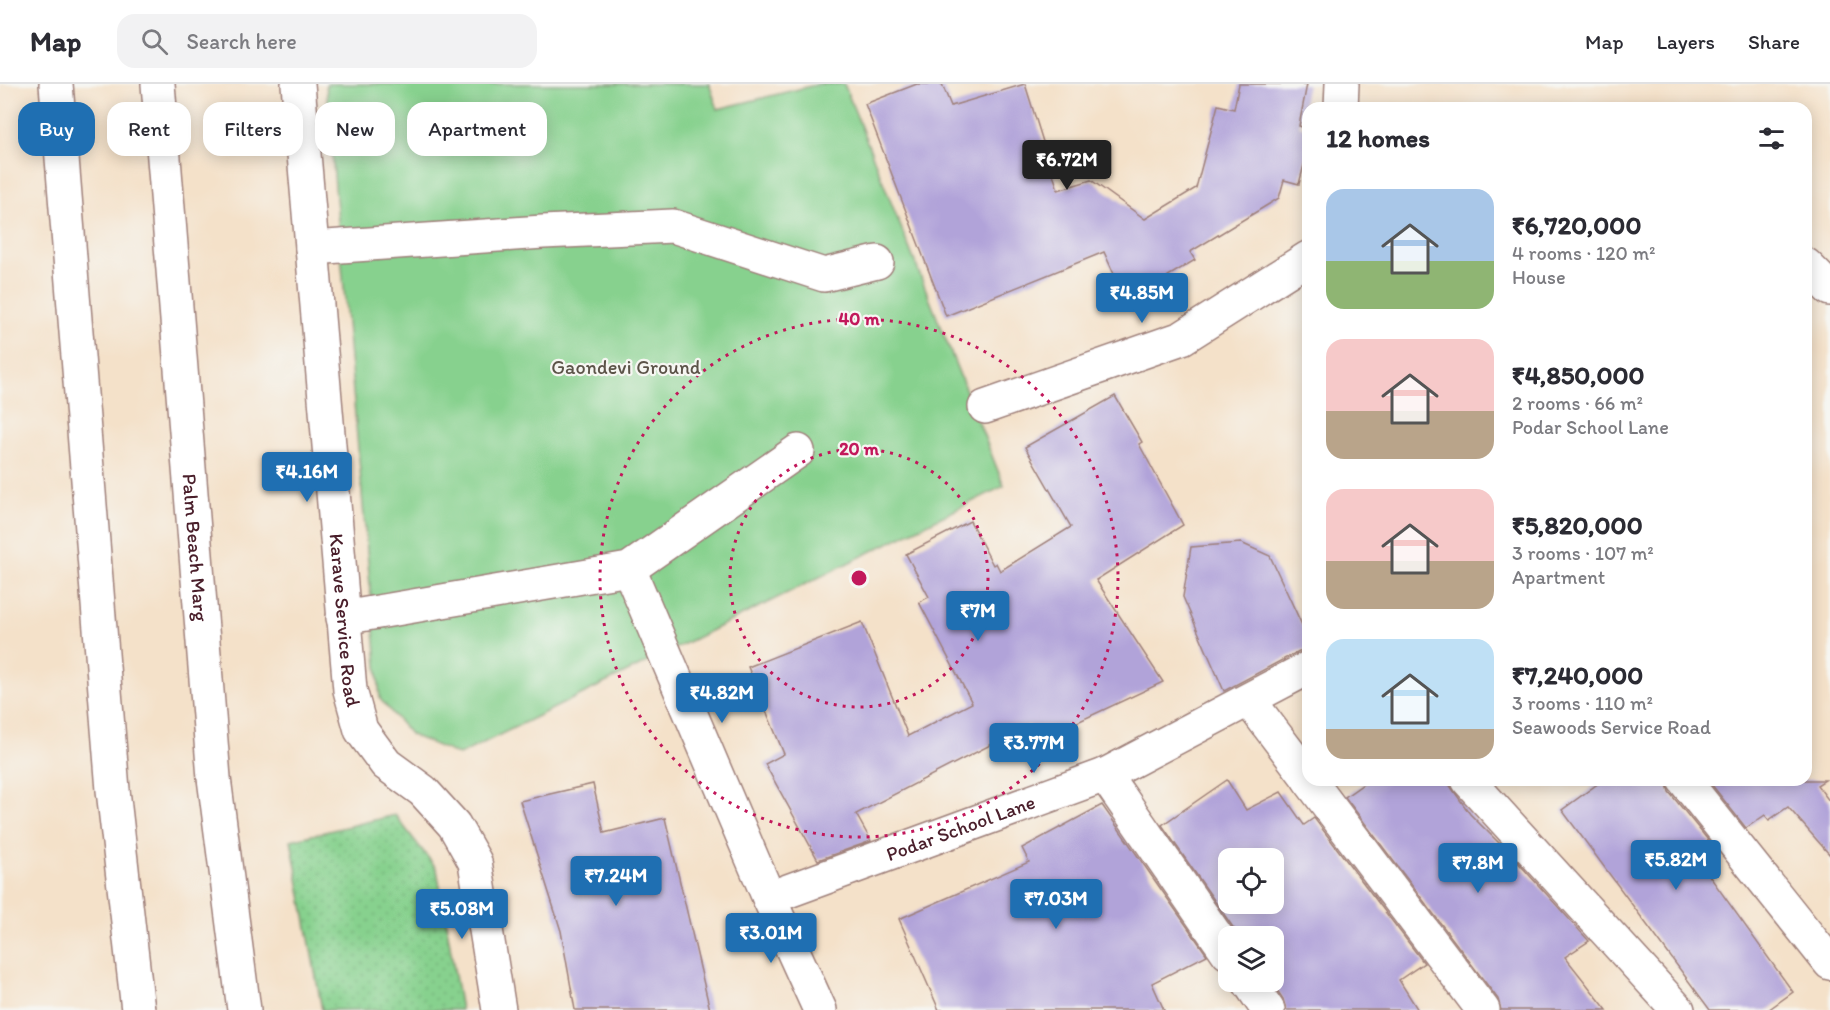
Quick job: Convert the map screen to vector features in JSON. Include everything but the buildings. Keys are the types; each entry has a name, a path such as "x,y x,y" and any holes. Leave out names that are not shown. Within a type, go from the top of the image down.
{"street":[{"path":"56,84 113,790 138,1010"},
{"name":"Palm Beach Marg","path":"158,84 214,778 244,1010"},
{"name":"Karave Service Road","path":"298,84 350,690 361,730 386,764 423,791 454,825 475,862 499,1010"},
{"path":"1341,102 1342,84"},
{"path":"312,248 543,232 673,226 824,275 877,262"},
{"path":"985,407 1182,338 1302,262"},
{"path":"1812,271 1830,289"},
{"path":"343,618 629,569 798,451"},
{"path":"629,569 769,898 820,1010"},
{"name":"Podar School Lane","path":"769,898 1105,776 1302,671"},
{"path":"1249,700 1302,770"},
{"path":"1105,776 1218,940"},
{"path":"1314,786 1483,1010"},
{"path":"1473,786 1678,1010"},
{"path":"1689,786 1830,963"},
{"path":"1256,992 1268,1010"}],"green space":[{"name":"Gaondevi Ground","path":"326,84 709,84 718,109 819,84 844,84 1004,486 459,755 411,735 380,699 332,156 395,156 395,102 328,102"},
{"path":"395,815 437,869 461,1010 322,1010 291,840"}]}
